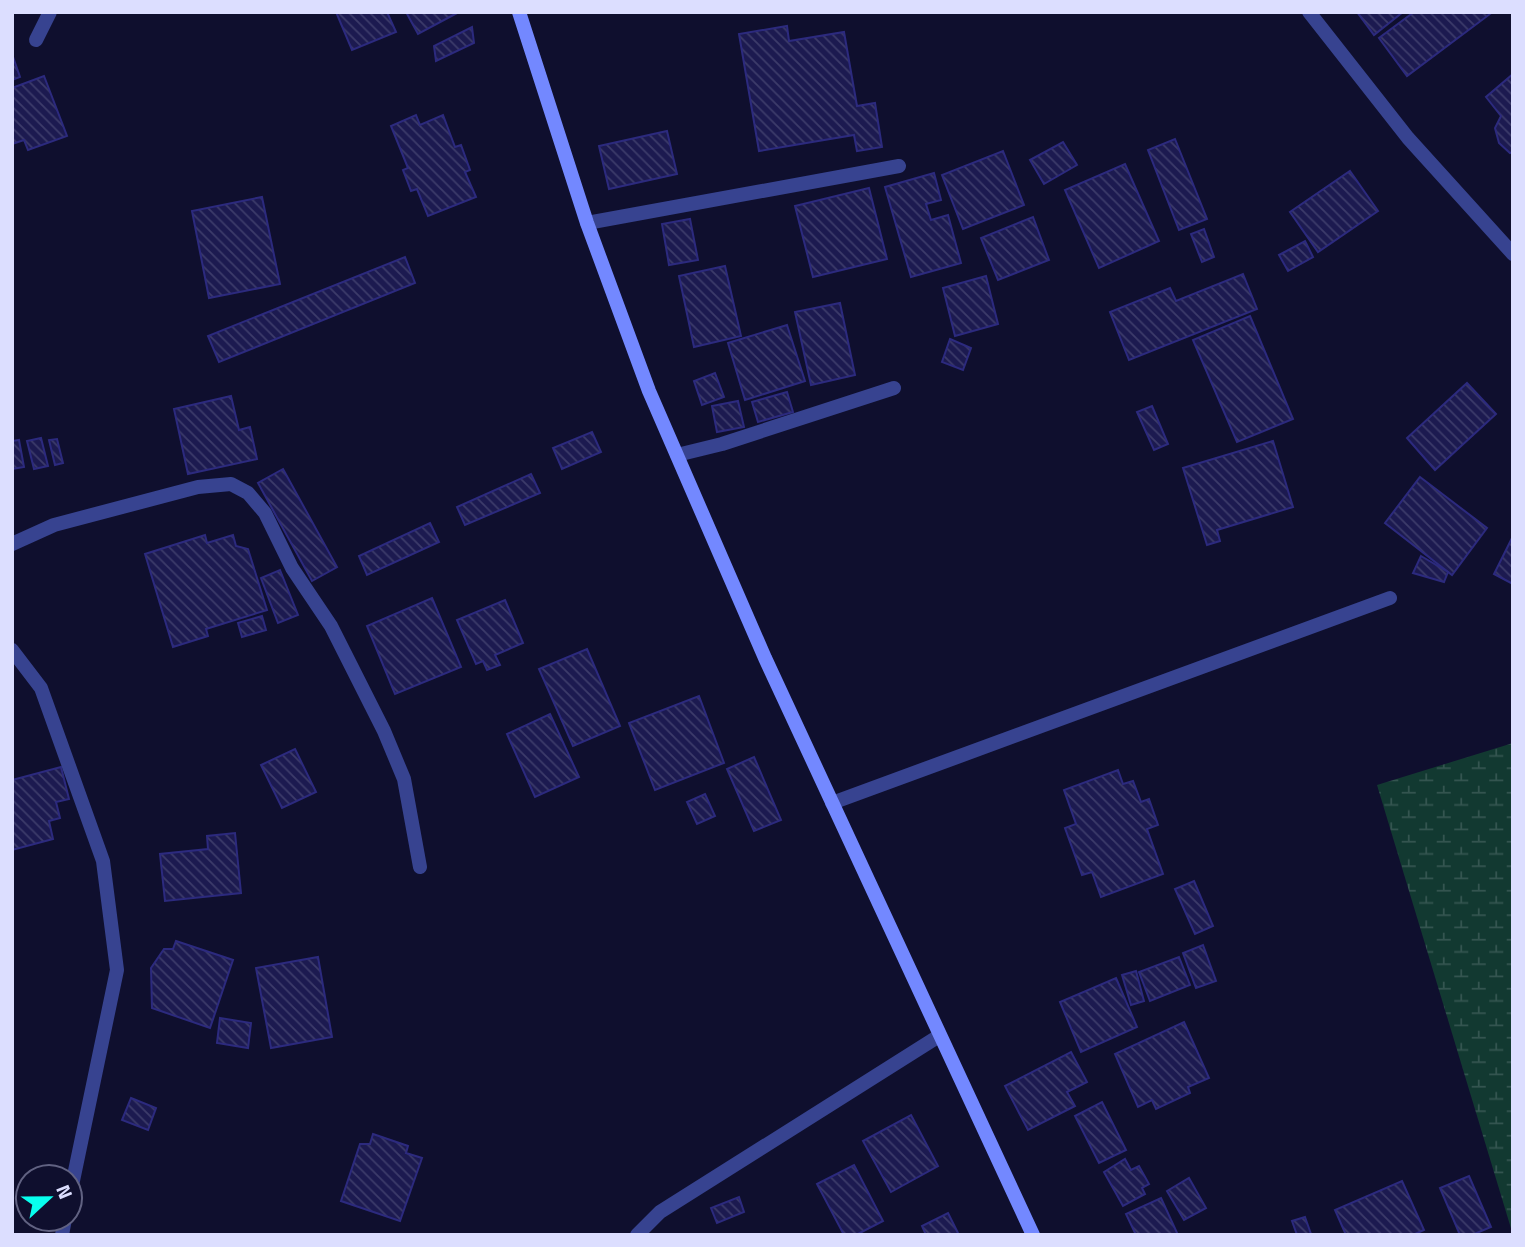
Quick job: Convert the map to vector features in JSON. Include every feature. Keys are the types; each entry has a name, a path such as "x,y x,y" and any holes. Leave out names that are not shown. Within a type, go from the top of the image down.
{"street":[{"path":"36,40 50,12"},
{"path":"519,12 587,223 649,391 765,658 1033,1235"},
{"path":"1309,12 1408,138 1513,254"},
{"path":"587,223 899,166"},
{"path":"677,455 722,444 894,388"},
{"path":"12,544 54,525 198,487 232,484 247,493 265,513 292,568 331,626 384,731 404,779 421,867"},
{"path":"832,803 1390,598"},
{"path":"12,650 41,688 103,861 117,970 77,1163"},
{"path":"637,1235 660,1212 939,1036"}],"green space":[{"path":"1513,743 1513,1235 1377,785"}],"building":[{"path":"336,12 387,12 396,32 352,50"},
{"path":"406,12 459,12 418,34"},
{"path":"1357,12 1403,12 1374,35"},
{"path":"1414,12 1490,14 1407,76 1379,38"},
{"path":"787,26 789,41 844,32 857,106 875,103 882,147 857,151 854,135 759,151 739,34"},
{"path":"472,27 474,43 436,61 434,46"},
{"path":"12,54 20,77 12,80"},
{"path":"1513,74 1513,152 1510,153 1499,143 1495,128 1501,116 1486,97"},
{"path":"44,76 67,136 28,150 24,140 12,144 12,88"},
{"path":"416,115 420,125 443,115 455,147 461,145 470,170 465,172 476,197 428,216 417,189 411,191 403,170 408,168 391,126"},
{"path":"667,131 677,174 609,189 599,146"},
{"path":"1175,139 1207,219 1179,230 1148,150"},
{"path":"1063,142 1077,165 1044,184 1030,160"},
{"path":"1003,151 1024,205 963,229 942,175"},
{"path":"1125,164 1159,241 1099,268 1065,190"},
{"path":"1350,171 1378,211 1318,252 1290,212"},
{"path":"934,173 941,200 926,204 931,220 948,215 961,263 911,277 885,187"},
{"path":"869,188 887,259 813,277 795,206"},
{"path":"262,197 280,284 209,298 192,211"},
{"path":"1033,217 1049,260 998,280 981,238"},
{"path":"690,219 698,260 669,265 662,224"},
{"path":"1204,229 1214,257 1202,262 1191,234"},
{"path":"1305,241 1313,257 1288,271 1279,255"},
{"path":"405,257 415,283 219,362 208,336"},
{"path":"725,266 741,336 694,347 679,276"},
{"path":"1243,274 1257,309 1129,360 1110,312 1170,288 1176,301"},
{"path":"986,276 998,324 955,336 943,288"},
{"path":"840,303 855,375 811,385 795,312"},
{"path":"1250,316 1293,419 1237,442 1193,340"},
{"path":"787,325 805,381 745,400 728,343"},
{"path":"950,339 971,348 963,370 942,362"},
{"path":"715,373 724,397 702,405 694,381"},
{"path":"1467,383 1496,414 1435,470 1407,438"},
{"path":"787,392 793,412 758,422 752,402"},
{"path":"231,396 239,430 250,427 257,459 188,474 174,409"},
{"path":"738,401 744,427 717,432 712,406"},
{"path":"1152,406 1168,444 1154,450 1137,412"},
{"path":"592,432 601,452 562,469 553,448"},
{"path":"41,438 48,466 34,469 27,441"},
{"path":"57,439 63,463 55,465 49,440"},
{"path":"19,440 24,467 12,469 12,441"},
{"path":"1273,441 1293,507 1217,530 1220,541 1207,545 1183,468"},
{"path":"283,469 337,567 312,581 258,483"},
{"path":"531,474 540,493 465,525 457,507"},
{"path":"1420,477 1487,528 1452,575 1385,523"},
{"path":"430,523 439,542 367,575 359,556"},
{"path":"205,535 207,543 233,535 236,546 248,549 267,610 206,629 208,636 173,647 145,554"},
{"path":"1513,536 1513,584 1494,574"},
{"path":"1421,556 1448,572 1444,582 1413,573"},
{"path":"280,570 298,615 278,623 261,578"},
{"path":"432,598 461,667 395,694 367,626"},
{"path":"505,600 523,643 495,655 500,665 487,670 483,661 476,664 457,620"},
{"path":"262,616 266,630 242,637 238,623"},
{"path":"587,649 620,726 573,746 539,669"},
{"path":"699,696 724,763 655,790 629,723"},
{"path":"550,714 579,777 535,797 507,734"},
{"path":"295,749 316,792 282,808 261,765"},
{"path":"754,757 781,820 754,831 727,769"},
{"path":"61,767 69,799 56,802 60,818 49,821 53,839 12,850 12,780"},
{"path":"1118,770 1123,784 1133,781 1141,802 1149,799 1158,825 1147,829 1163,874 1101,897 1092,872 1082,875 1065,828 1076,824 1064,790"},
{"path":"705,794 715,816 697,824 687,802"},
{"path":"235,833 241,893 165,901 160,854 208,849 207,836"},
{"path":"1194,881 1213,926 1195,934 1175,889"},
{"path":"176,941 233,960 210,1028 152,1008 151,968 164,949 173,949"},
{"path":"1203,945 1216,981 1196,988 1183,953"},
{"path":"318,957 332,1037 271,1048 256,968"},
{"path":"1179,957 1190,985 1150,1001 1139,972"},
{"path":"1136,971 1144,1001 1131,1005 1122,975"},
{"path":"1116,978 1137,1027 1081,1052 1060,1002"},
{"path":"220,1018 251,1023 248,1048 217,1043"},
{"path":"1184,1022 1209,1078 1188,1087 1190,1093 1156,1109 1152,1100 1138,1107 1115,1054"},
{"path":"1071,1052 1087,1082 1067,1092 1075,1106 1028,1130 1005,1086"},
{"path":"131,1098 156,1108 148,1130 122,1120"},
{"path":"1102,1102 1126,1150 1099,1163 1075,1116"},
{"path":"911,1115 938,1166 891,1192 863,1141"},
{"path":"373,1134 408,1146 406,1153 422,1158 400,1221 341,1201 360,1144 370,1144"},
{"path":"1125,1159 1131,1170 1139,1166 1149,1184 1142,1188 1145,1194 1123,1206 1104,1172"},
{"path":"854,1165 883,1221 856,1235 844,1235 817,1184"},
{"path":"1469,1176 1491,1227 1472,1235 1460,1235 1440,1188"},
{"path":"1189,1178 1206,1208 1184,1220 1167,1191"},
{"path":"1402,1181 1424,1230 1413,1235 1346,1235 1335,1210"},
{"path":"739,1197 744,1212 717,1223 711,1208"},
{"path":"1161,1198 1178,1235 1136,1235 1126,1214"},
{"path":"948,1213 959,1235 926,1235 922,1226"},
{"path":"1305,1217 1311,1234 1297,1235 1292,1221"}]}
